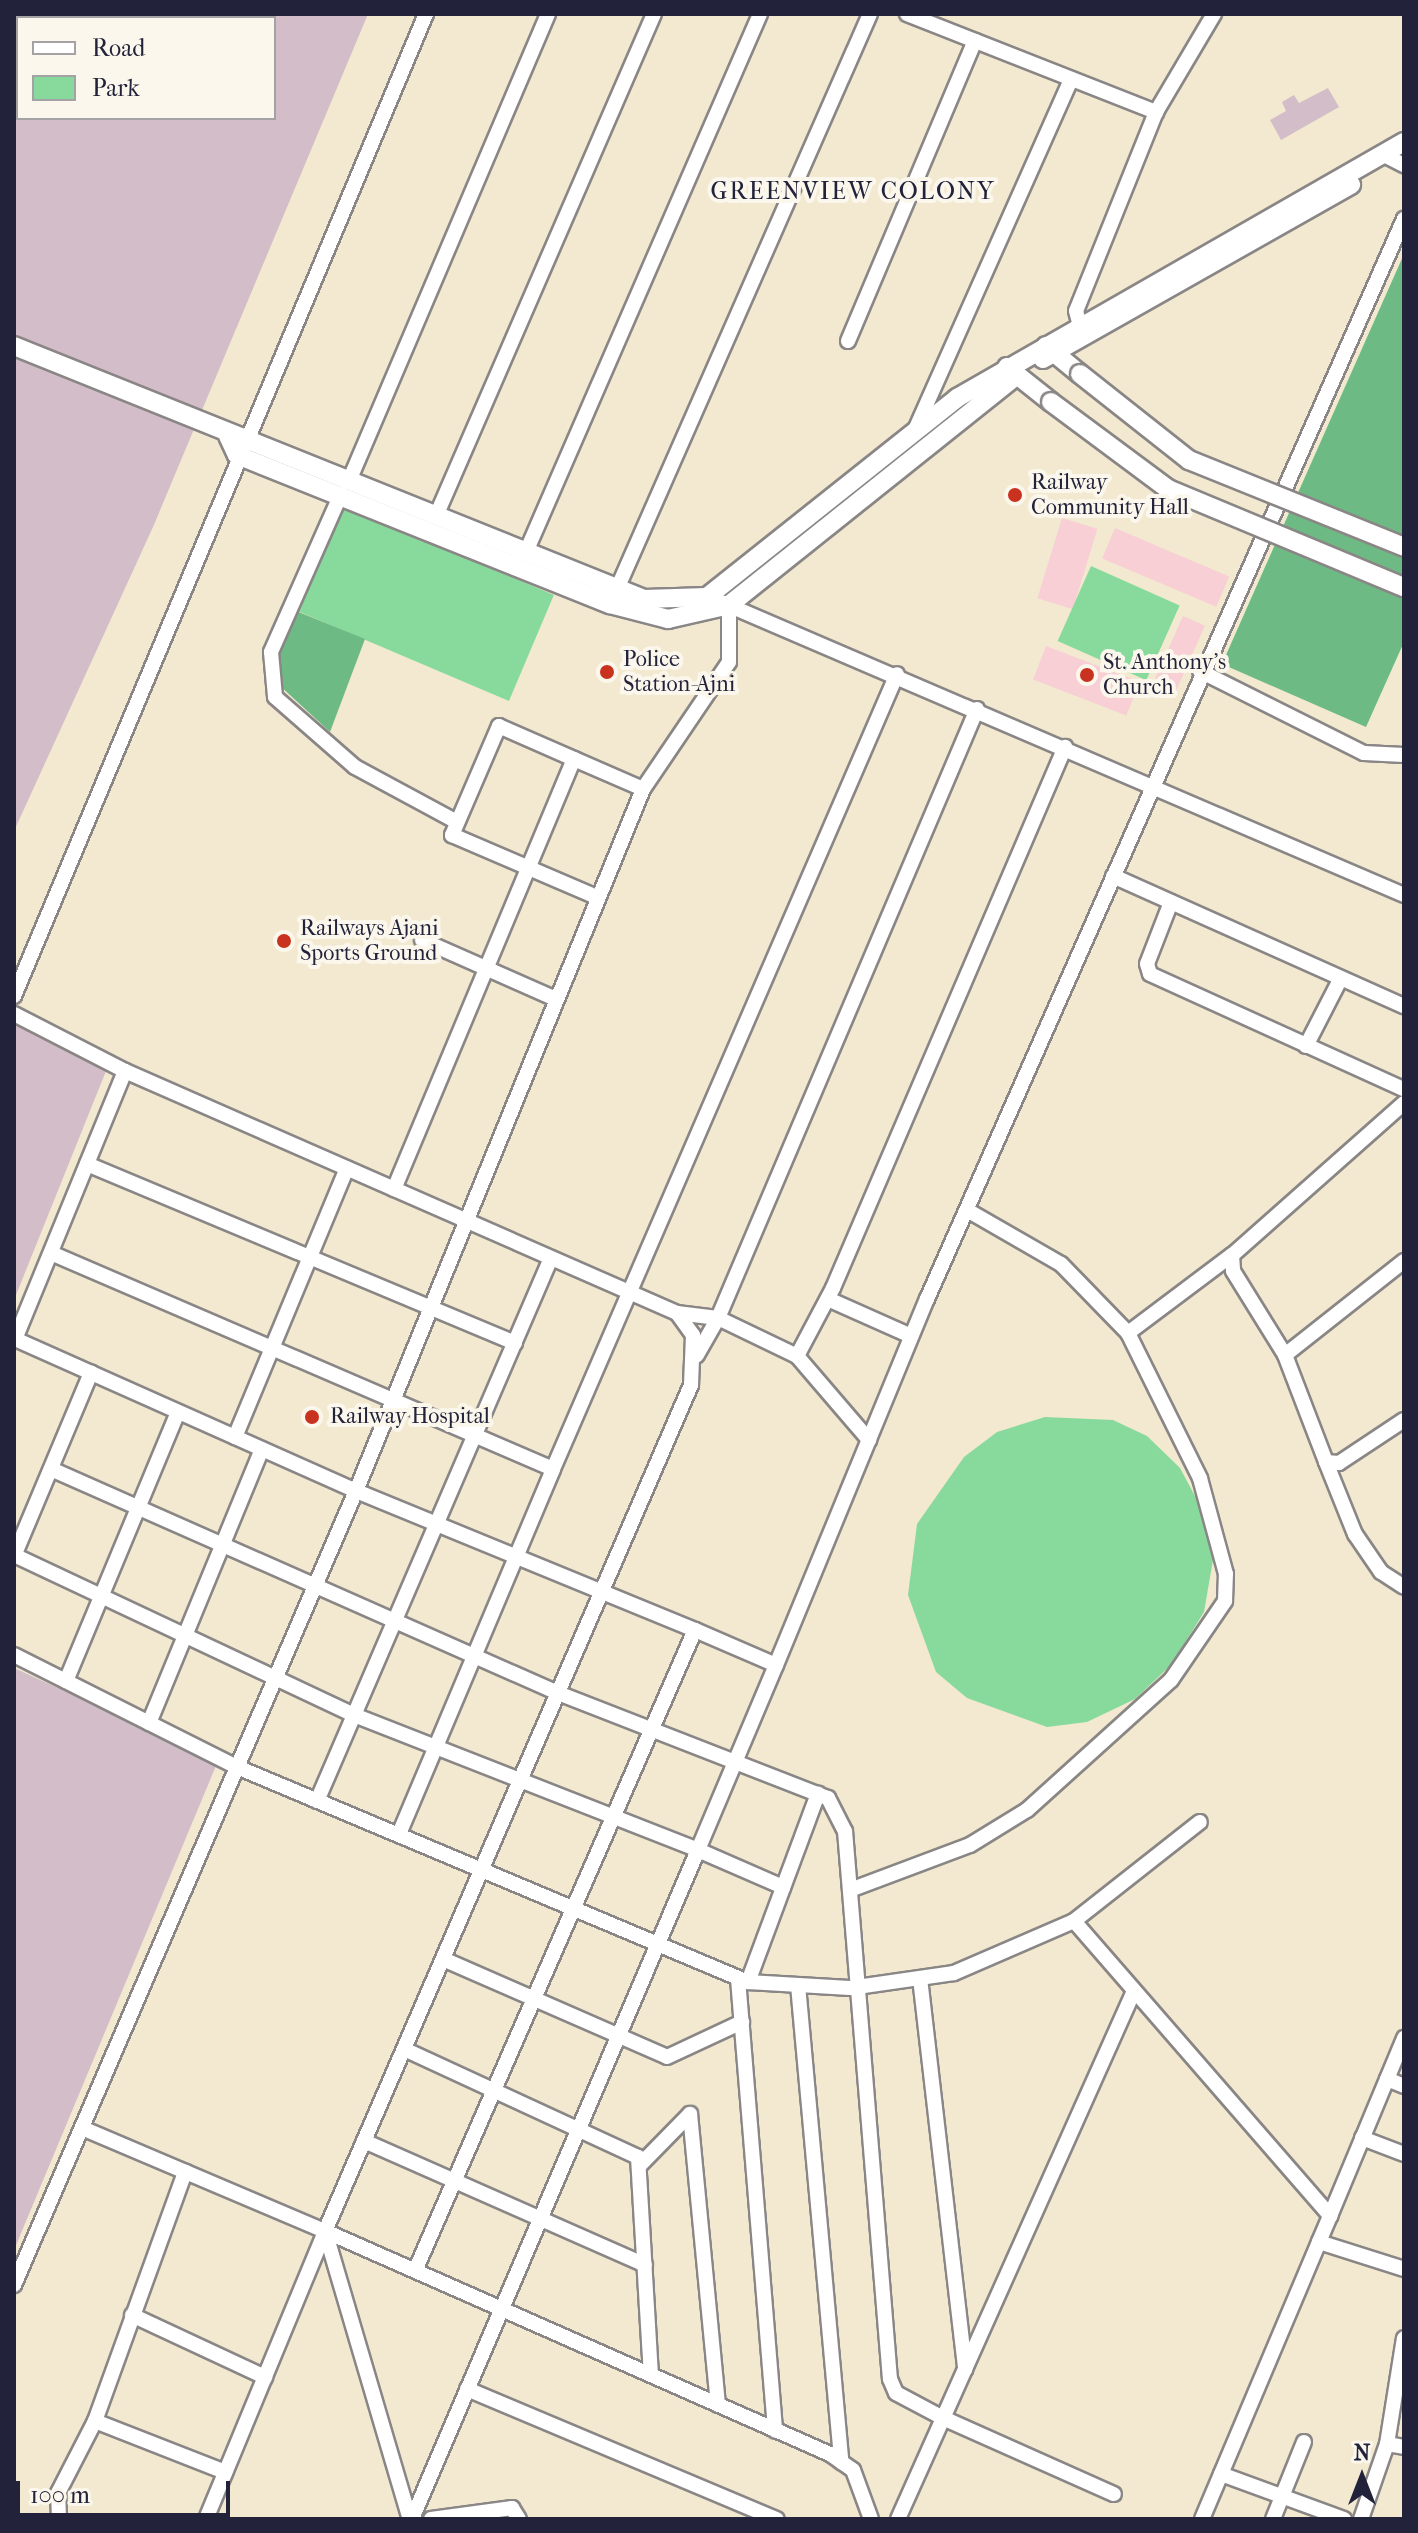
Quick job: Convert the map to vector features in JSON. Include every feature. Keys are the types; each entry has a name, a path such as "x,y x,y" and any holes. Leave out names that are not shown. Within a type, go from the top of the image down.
{"main road":[{"path":"229,434 237,455 436,516 617,589 671,602 707,597 913,434 1048,349 1396,159 1404,142"},
{"path":"1048,349 1079,322 1396,159"},
{"path":"14,346 229,434 642,616 668,619 729,605 1012,372"},
{"path":"1048,349 1189,460 1404,547"},
{"path":"1012,372 1168,489 1404,587"}],"street":[{"path":"229,434 426,14"},
{"path":"457,822 355,767 275,697 271,652 548,14"},
{"path":"436,516 654,14"},
{"path":"526,552 760,14"},
{"path":"617,589 870,14"},
{"path":"907,14 1156,112"},
{"path":"1079,322 1076,311 1156,112 1214,14"},
{"path":"848,341 975,41"},
{"path":"913,434 1071,79"},
{"path":"411,2519 698,1850 911,1336 1200,671 1404,219"},
{"path":"14,996 237,455"},
{"path":"707,597 897,674 1404,895"},
{"path":"14,2285 356,1491 643,789 729,662 729,605"},
{"path":"1200,671 1364,753 1404,755"},
{"path":"399,1834 519,1558 553,1469 632,1294 897,674"},
{"path":"206,2519 325,2231 691,1385 697,1355 718,1318 977,709"},
{"path":"597,897 452,835 457,822 499,726 643,789"},
{"path":"797,1356 828,1299 1065,747"},
{"path":"394,1189 574,759"},
{"path":"1113,876 1404,1006"},
{"path":"1171,902 1147,964 1150,974 1404,1089"},
{"path":"422,940 556,999"},
{"path":"1306,1046 1341,978"},
{"path":"14,1014 125,1071 632,1294 677,1313 718,1318 797,1356 869,1440"},
{"path":"125,1071 15,1339 356,1491 776,1665"},
{"path":"1128,1333 1232,1255 1404,1103"},
{"path":"87,1164 515,1343"},
{"path":"235,1437 347,1168"},
{"path":"850,1890 970,1845 1027,1810 1171,1680 1225,1601 1226,1574 1200,1478 1128,1333 1061,1264 967,1210"},
{"path":"51,1253 274,1345 475,1437 553,1469"},
{"path":"1232,1255 1233,1271 1285,1355 1355,1534 1381,1572 1404,1587"},
{"path":"317,1801 551,1258"},
{"path":"1285,1355 1404,1261"},
{"path":"828,1299 911,1336"},
{"path":"677,1313 693,1335 697,1355"},
{"path":"91,1373 14,1555 100,1600 354,1715 521,1777 783,1887"},
{"path":"66,1681 178,1412"},
{"path":"1326,1462 1339,1463 1404,1420"},
{"path":"149,1723 262,1449"},
{"path":"51,1469 558,1693 828,1798 845,1831 890,2379 896,2393 943,2418 1114,2494"},
{"path":"415,2271 695,1630"},
{"path":"14,1655 237,1767 743,1980 859,1986 954,1973 1074,1921 1200,1822"},
{"path":"775,2430 742,2022 743,1980 818,1794"},
{"path":"1074,1921 1330,2216"},
{"path":"443,1959 617,2037 682,2056 742,2022"},
{"path":"920,1978 965,2369"},
{"path":"798,1985 841,2462"},
{"path":"898,2519 1134,1991"},
{"path":"1202,2519 1404,2038"},
{"path":"404,2049 578,2128 641,2164"},
{"path":"1387,2079 1404,2086"},
{"path":"651,2375 641,2164 690,2114 718,2405"},
{"path":"82,2128 325,2231 841,2462 853,2470 871,2519"},
{"path":"1362,2138 1404,2154"},
{"path":"364,2141 541,2215 645,2265"},
{"path":"59,2519 58,2493 95,2421 185,2172"},
{"path":"325,2231 411,2519"},
{"path":"1319,2242 1404,2269"},
{"path":"132,2315 265,2377"},
{"path":"1361,2519 1387,2444 1404,2338"},
{"path":"467,2389 777,2519"},
{"path":"95,2421 225,2472"},
{"path":"1273,2519 1304,2442"},
{"path":"1387,2444 1404,2447"},
{"path":"1221,2474 1344,2519"},
{"path":"431,2519 512,2508 519,2519"}],"shaded area":[{"path":"14,14 368,14 153,527 14,831"},
{"path":"1328,88 1339,107 1281,140 1270,120 1286,111 1282,102 1294,95 1299,103"},
{"path":"1062,518 1097,529 1073,609 1037,598"},
{"path":"1115,528 1229,576 1216,607 1102,558"},
{"path":"1183,616 1205,626 1173,698 1151,688"},
{"name":"St. Anthony's Church","path":"1046,646 1139,682 1126,715 1033,680"},
{"path":"14,1021 108,1066 14,1300"},
{"path":"14,1668 218,1761 14,2250"}],"green space":[{"path":"1404,254 1404,642 1366,727 1222,664"},
{"path":"344,506 554,595 509,701 299,612"},
{"path":"1091,566 1180,605 1146,680 1058,641"},
{"path":"296,611 365,639 330,732 278,684 277,652"},
{"path":"1045,1417 1113,1420 1147,1436 1180,1468 1203,1511 1213,1560 1204,1612 1171,1665 1135,1699 1087,1722 1047,1727 967,1698 936,1672 908,1595 917,1524 964,1457 997,1432"}],"place":[{"name":"Railway Community Hall","path":"1015,495"},
{"name":"Police Station-Ajni","path":"607,672"},
{"name":"St. Anthony's Church","path":"1087,675"},
{"name":"Railways Ajani Sports Ground","path":"284,941"},
{"name":"Railway Hospital","path":"312,1417"}],"district":[{"name":"GREENVIEW COLONY","path":"853,192"}]}
